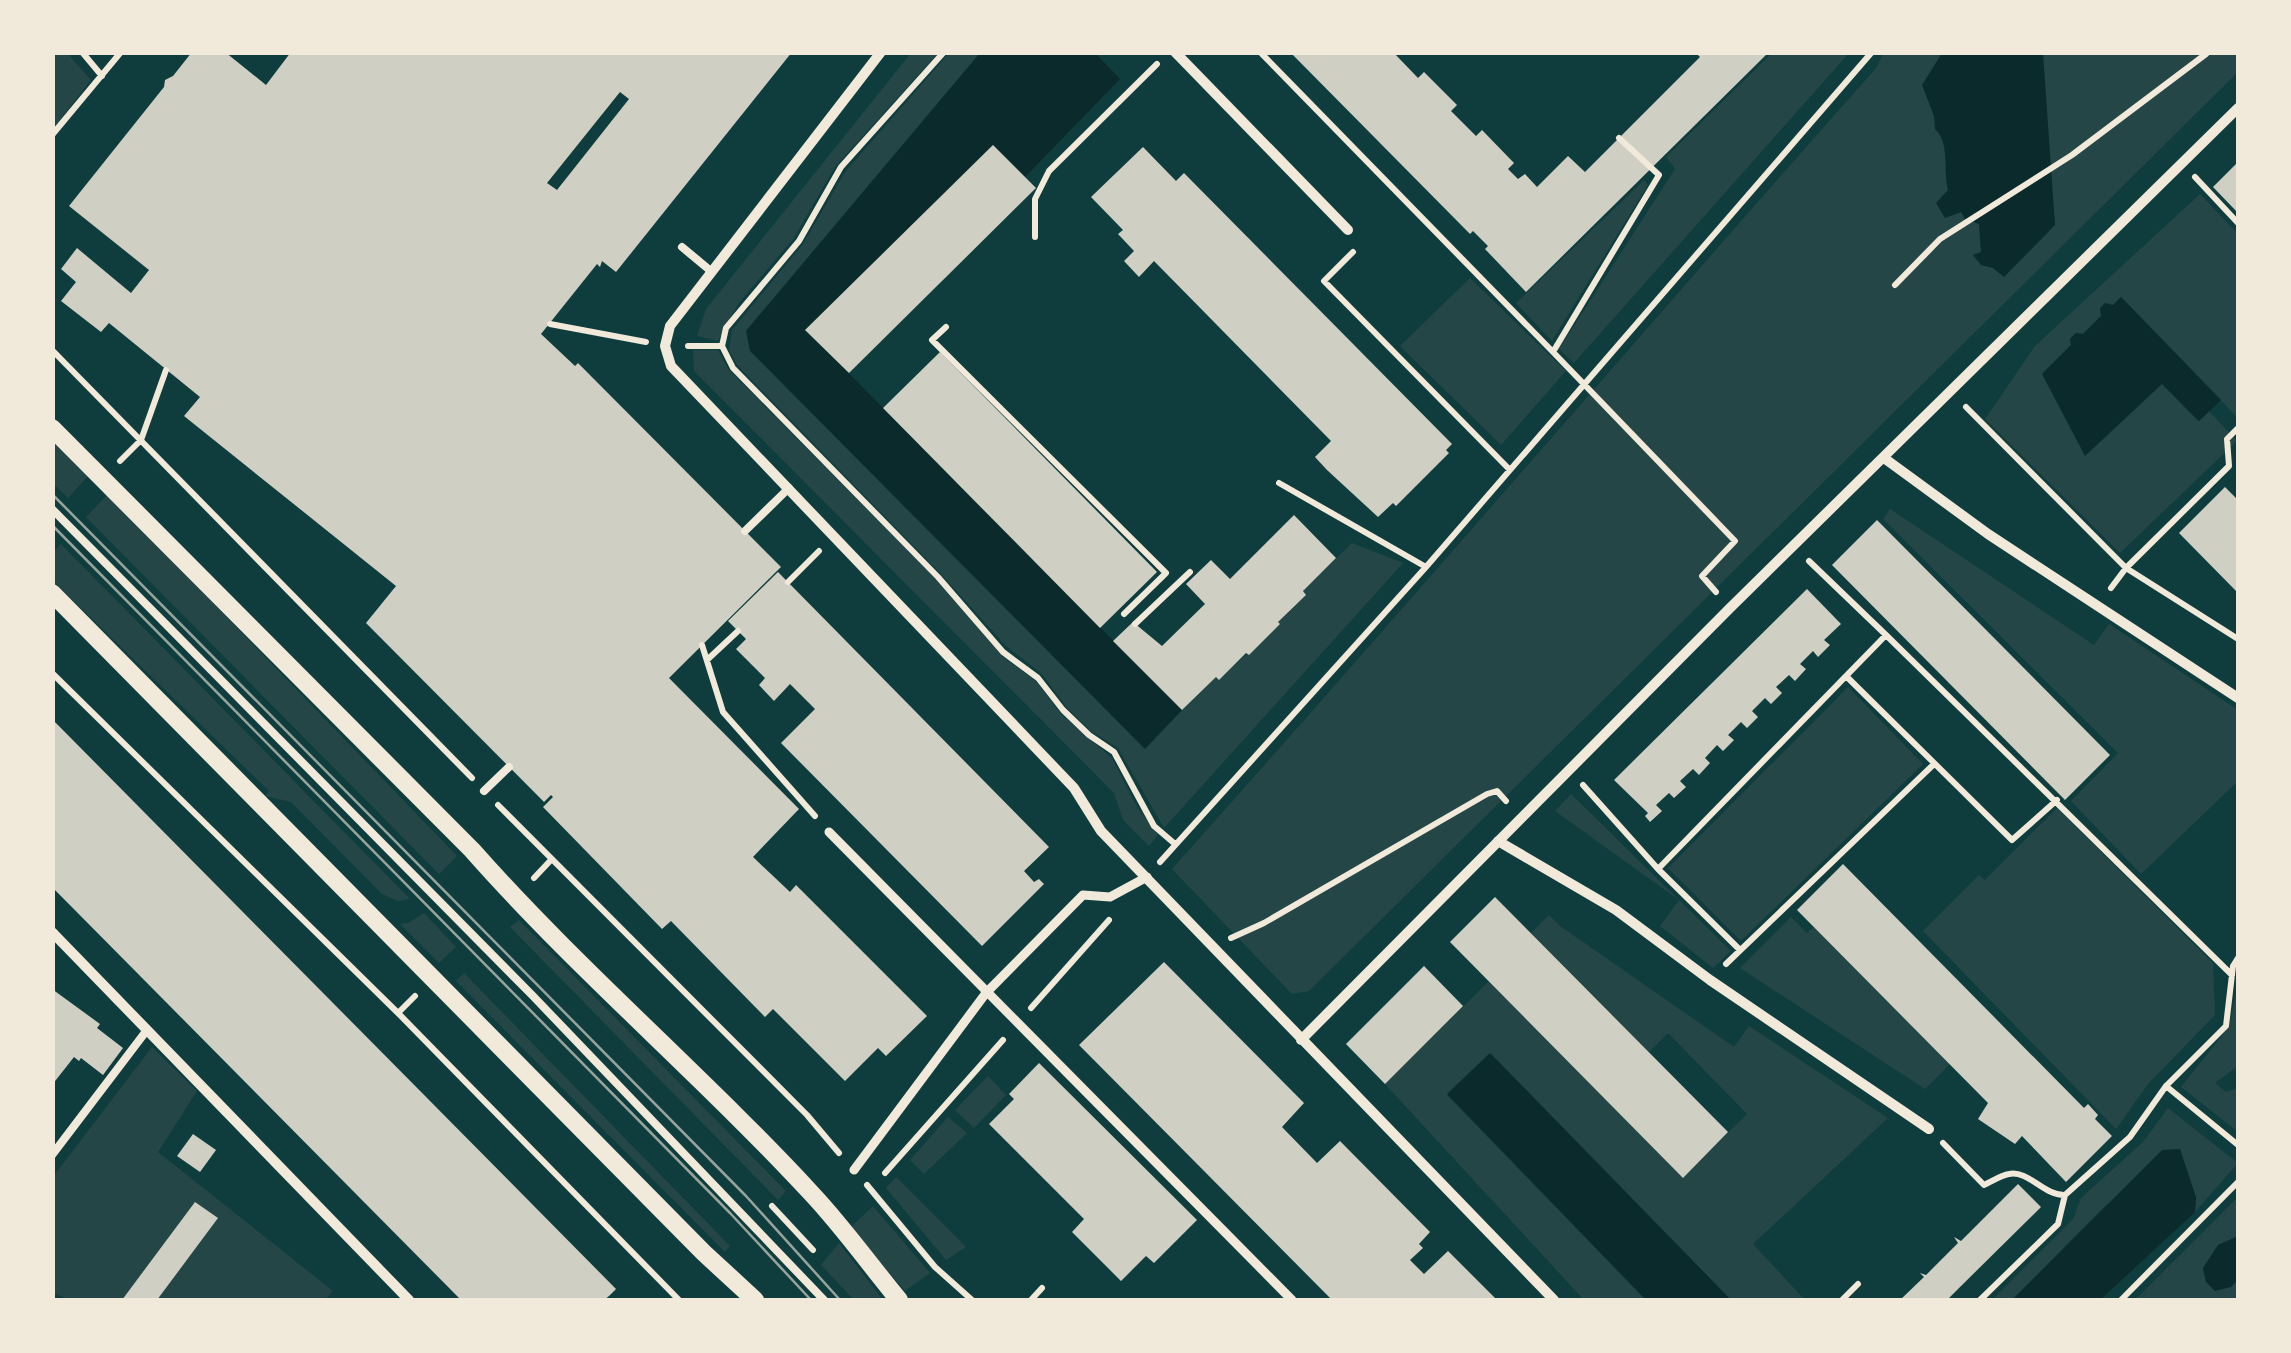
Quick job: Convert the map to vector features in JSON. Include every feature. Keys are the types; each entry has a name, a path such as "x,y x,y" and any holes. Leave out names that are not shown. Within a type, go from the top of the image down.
{"street":[{"path":"882,52 670,326 665,346 671,366 1068,782 1101,830 1554,1300"},
{"path":"1172,52 1348,230"},
{"path":"1300,1040 1730,608 2238,108"},
{"path":"52,428 458,836 514,898 768,1148 814,1196 899,1300"},
{"path":"1884,458 1988,534 2238,698"},
{"path":"52,593 704,1253 755,1300"},
{"path":"829,832 1292,1300"},
{"path":"1498,840 1616,910 1710,980 1929,1129"},
{"path":"854,1170 986,993 1083,896 1110,896 1147,877"},
{"path":"52,932 409,1300"}],"lane":[{"path":"682,247 712,272"},
{"path":"746,532 788,488"},
{"path":"52,509 532,995 824,1300"},
{"path":"484,791 509,768"},
{"path":"52,1155 147,1030"}],"path":[{"path":"82,52 102,76"},
{"path":"52,134 122,52"},
{"path":"944,52 841,167 799,241 726,328 722,346 733,368 938,576 1003,652 1038,678 1088,735 1114,752 1154,826 1175,844"},
{"path":"1035,237 1035,199 1049,172 1172,52"},
{"path":"1260,52 1735,541 1702,576 1730,608"},
{"path":"1147,877 1426,566 1872,52"},
{"path":"1895,285 1940,239 2072,155 2206,53"},
{"path":"1553,352 1658,175 1619,138"},
{"path":"2181,162 2238,223"},
{"path":"1348,230 1361,244 1324,281 1509,469"},
{"path":"550,324 665,346 722,346"},
{"path":"946,326 932,340 1166,573 1124,614 1138,621 1190,572"},
{"path":"52,350 807,1115 935,1266 972,1300"},
{"path":"1951,392 2126,568 2238,639"},
{"path":"2098,606 2126,568 2229,466 2227,439 2238,428"},
{"path":"1280,483 1426,566"},
{"path":"788,582 834,537"},
{"path":"1794,546 2232,975"},
{"path":"707,660 738,631"},
{"path":"1658,869 1886,635"},
{"path":"702,645 724,712 829,832"},
{"path":"52,672 398,1013 679,1300"},
{"path":"1846,676 2012,840 2057,800"},
{"path":"1710,980 1886,805 1934,764"},
{"path":"1568,769 1658,869 1740,950"},
{"path":"1212,947 1264,923 1486,794 1497,792 1522,816"},
{"path":"1980,1300 2058,1224 2065,1195 2130,1137 2166,1086 2226,1026 2238,958"},
{"path":"2166,1086 2238,1145"},
{"path":"1929,1129 1984,1185 2008,1174 2020,1174 2052,1196 2065,1195"},
{"path":"2121,1300 2238,1182"},
{"path":"772,1206 814,1250"},
{"path":"1842,1300 1858,1284"},
{"path":"1031,1300 1042,1288"}],"shaded area":[{"path":"53,52 67,53 91,80 53,129"},
{"path":"1773,52 1849,53 1574,363 1559,349 1675,169 1666,157"},
{"path":"911,53 938,53 835,167 794,238 738,304 718,341 697,336 706,309"},
{"path":"949,53 980,53 747,330 1144,748 1216,677 1219,679 1280,624 1306,595 1303,591 1352,543 1403,563 1164,828 1118,748 1091,731 1067,708 1042,674 1006,646 737,365 729,350 732,330 803,244 845,172"},
{"path":"980,53 1095,53 1120,79 1025,177 993,145 806,330 1182,710 1145,749 750,351 746,331"},
{"path":"1883,53 2238,53 2238,72 1309,991 1292,994 1172,869 1877,67"},
{"path":"1942,53 2043,53 2055,225 2004,277 1981,265 1973,255 1981,252 1979,224 1965,219 1961,212 1945,218 1936,203 1948,190 1944,149 1922,85"},
{"path":"1644,180 1648,185 1552,341 1516,303"},
{"path":"2200,194 2238,234 2238,418 2121,297 2113,305 2106,305 2083,334 2076,333 2070,338 2071,345 2042,374 2162,384 2198,421 2209,411 2237,441 2120,553 1985,419 2035,346"},
{"path":"1470,278 1566,371 1501,445 1400,346"},
{"path":"2121,297 2221,400 2199,421 2162,384 2085,456 2042,374 2071,345 2070,339 2076,333 2083,334 2101,316 2100,308 2105,303 2113,305"},
{"path":"693,350 718,350 728,369 935,578 1002,656 1036,681 1061,714 1112,758 1137,807 1158,835 1149,846 1123,820 1114,793 694,371"},
{"path":"52,439 89,475 68,498 53,483"},
{"path":"108,494 457,856 439,874 86,517"},
{"path":"1890,509 2094,645 2109,624 2238,710 2238,781 2141,874 2071,801 2118,753 1883,519"},
{"path":"61,544 410,899 398,901 382,894 291,802 265,796 269,791 53,581 53,552"},
{"path":"1848,687 1923,764 1741,941 1668,868"},
{"path":"1571,794 1731,951 1713,968 1660,926 1679,900 1555,811"},
{"path":"2057,808 2213,963 2215,1015 2148,1084 2116,1129 1923,931 1979,875 1985,880"},
{"path":"424,913 456,947 439,963 400,924"},
{"path":"1549,915 1734,1047 1749,1026 1888,1118 1753,1244 1805,1300 1731,1300 1491,1054 1447,1095 1646,1300 1584,1300 1385,1084 1489,981 1683,1177 1747,1114 1668,1033 1649,1052 1531,933"},
{"path":"1791,917 1807,933 1814,927 1950,1064 1925,1089 1740,968"},
{"path":"519,920 786,1191 778,1200 510,927"},
{"path":"464,973 730,1246 725,1252 456,981"},
{"path":"2238,984 2238,1066 2215,1083 2226,1092 2238,1088 2238,1132 2181,1087 2229,1027"},
{"path":"152,1047 197,1091 158,1152 333,1291 325,1300 70,1300 56,1294 53,1297 52,1178"},
{"path":"1490,1053 1731,1300 1646,1300 1447,1094"},
{"path":"988,1076 1006,1095 974,1128 955,1110"},
{"path":"2168,1108 2238,1163 2195,1212 2196,1197 2107,1204 2012,1300 1992,1300 2073,1219 2081,1198 2143,1142"},
{"path":"948,1117 967,1133 924,1174 910,1160"},
{"path":"2180,1149 2196,1197 2195,1212 2100,1300 2012,1300 2162,1150"},
{"path":"896,1177 966,1247 946,1260 886,1188"},
{"path":"2238,1197 2238,1300 2134,1300 2140,1295"},
{"path":"873,1206 930,1273 905,1291 850,1228"},
{"path":"2238,1236 2238,1280 2231,1287 2215,1291 2206,1282 2203,1268 2218,1245"},
{"path":"839,1243 883,1300 854,1300 821,1265"}],"building":[{"path":"192,52 225,52 266,85 291,52 792,52 616,272 602,261 600,267 597,264 541,334 575,366 578,363 781,567 669,678 799,809 753,857 790,892 796,885 927,1016 886,1056 878,1048 845,1081 773,1009 765,1017 671,921 662,929 543,807 553,797 544,802 366,623 396,586 184,416 200,397 109,323 101,332 61,301 76,282 61,269 77,248 131,293 149,270 69,206 164,87 165,80","holes":["620,92 629,99 557,190 547,183"]},
{"path":"1290,52 1393,52 1418,78 1424,72 1457,105 1451,111 1476,136 1482,130 1514,163 1508,169 1518,179 1525,174 1537,187 1568,156 1585,172 1700,57 1695,52 1769,52 1526,292 1485,249 1488,246 1473,231 1470,234"},
{"path":"993,145 1036,188 849,373 805,330"},
{"path":"1143,147 1176,181 1184,173 1452,444 1446,450 1449,453 1396,506 1393,503 1378,517 1315,457 1331,441 1154,261 1139,277 1124,261 1134,251 1118,234 1123,230 1091,197"},
{"path":"2238,162 2238,213 2213,187"},
{"path":"940,352 1157,572 1100,628 883,408"},
{"path":"2225,487 2238,500 2238,593 2179,533"},
{"path":"1294,515 1336,558 1249,655 1246,653 1219,680 1216,677 1182,710 1113,641 1133,622 1162,646 1205,604 1186,584 1211,560 1230,579"},
{"path":"1877,520 2110,755 2065,800 1832,565"},
{"path":"778,572 1049,847 1024,871 1034,882 1039,879 1044,884 982,946 781,743 815,709 790,684 774,701 759,685 765,678 736,649 746,639 728,621"},
{"path":"1807,589 1841,624 1824,640 1830,645 1818,657 1813,651 1800,664 1806,669 1795,681 1789,675 1776,687 1782,693 1771,704 1765,698 1752,711 1758,717 1747,728 1741,722 1728,735 1734,740 1723,751 1717,745 1705,758 1710,763 1699,775 1693,769 1680,781 1686,787 1674,798 1669,793 1656,805 1662,811 1650,822 1645,816 1648,813 1614,780"},
{"path":"52,719 616,1289 609,1296 604,1300 461,1300 52,887"},
{"path":"1843,864 2084,1108 2088,1104 2098,1115 2095,1119 2112,1136 2066,1182 2022,1136 2015,1144 1978,1119 1988,1103 1797,910"},
{"path":"1495,897 1728,1132 1683,1178 1450,942"},
{"path":"1164,962 1304,1103 1282,1127 1317,1163 1340,1141 1430,1232 1419,1244 1423,1248 1410,1260 1424,1274 1448,1251 1497,1300 1332,1300 1079,1045"},
{"path":"1424,966 1463,1006 1385,1084 1346,1044"},
{"path":"52,989 100,1024 97,1028 123,1048 103,1075 74,1057 52,1085"},
{"path":"1039,1063 1197,1220 1154,1263 1146,1256 1121,1281 1072,1232 1084,1219 989,1124 1014,1099 1009,1094"},
{"path":"193,1134 216,1150 200,1172 177,1156"},
{"path":"2018,1184 2041,1207 1947,1300 1900,1300 1924,1277 1920,1273 1926,1275 1958,1243 1954,1237 1961,1241"},
{"path":"195,1202 218,1218 157,1300 122,1300"}],"tram line":[{"path":"52,494 746,1196 840,1300"},
{"path":"52,525 730,1213 811,1300"}]}
